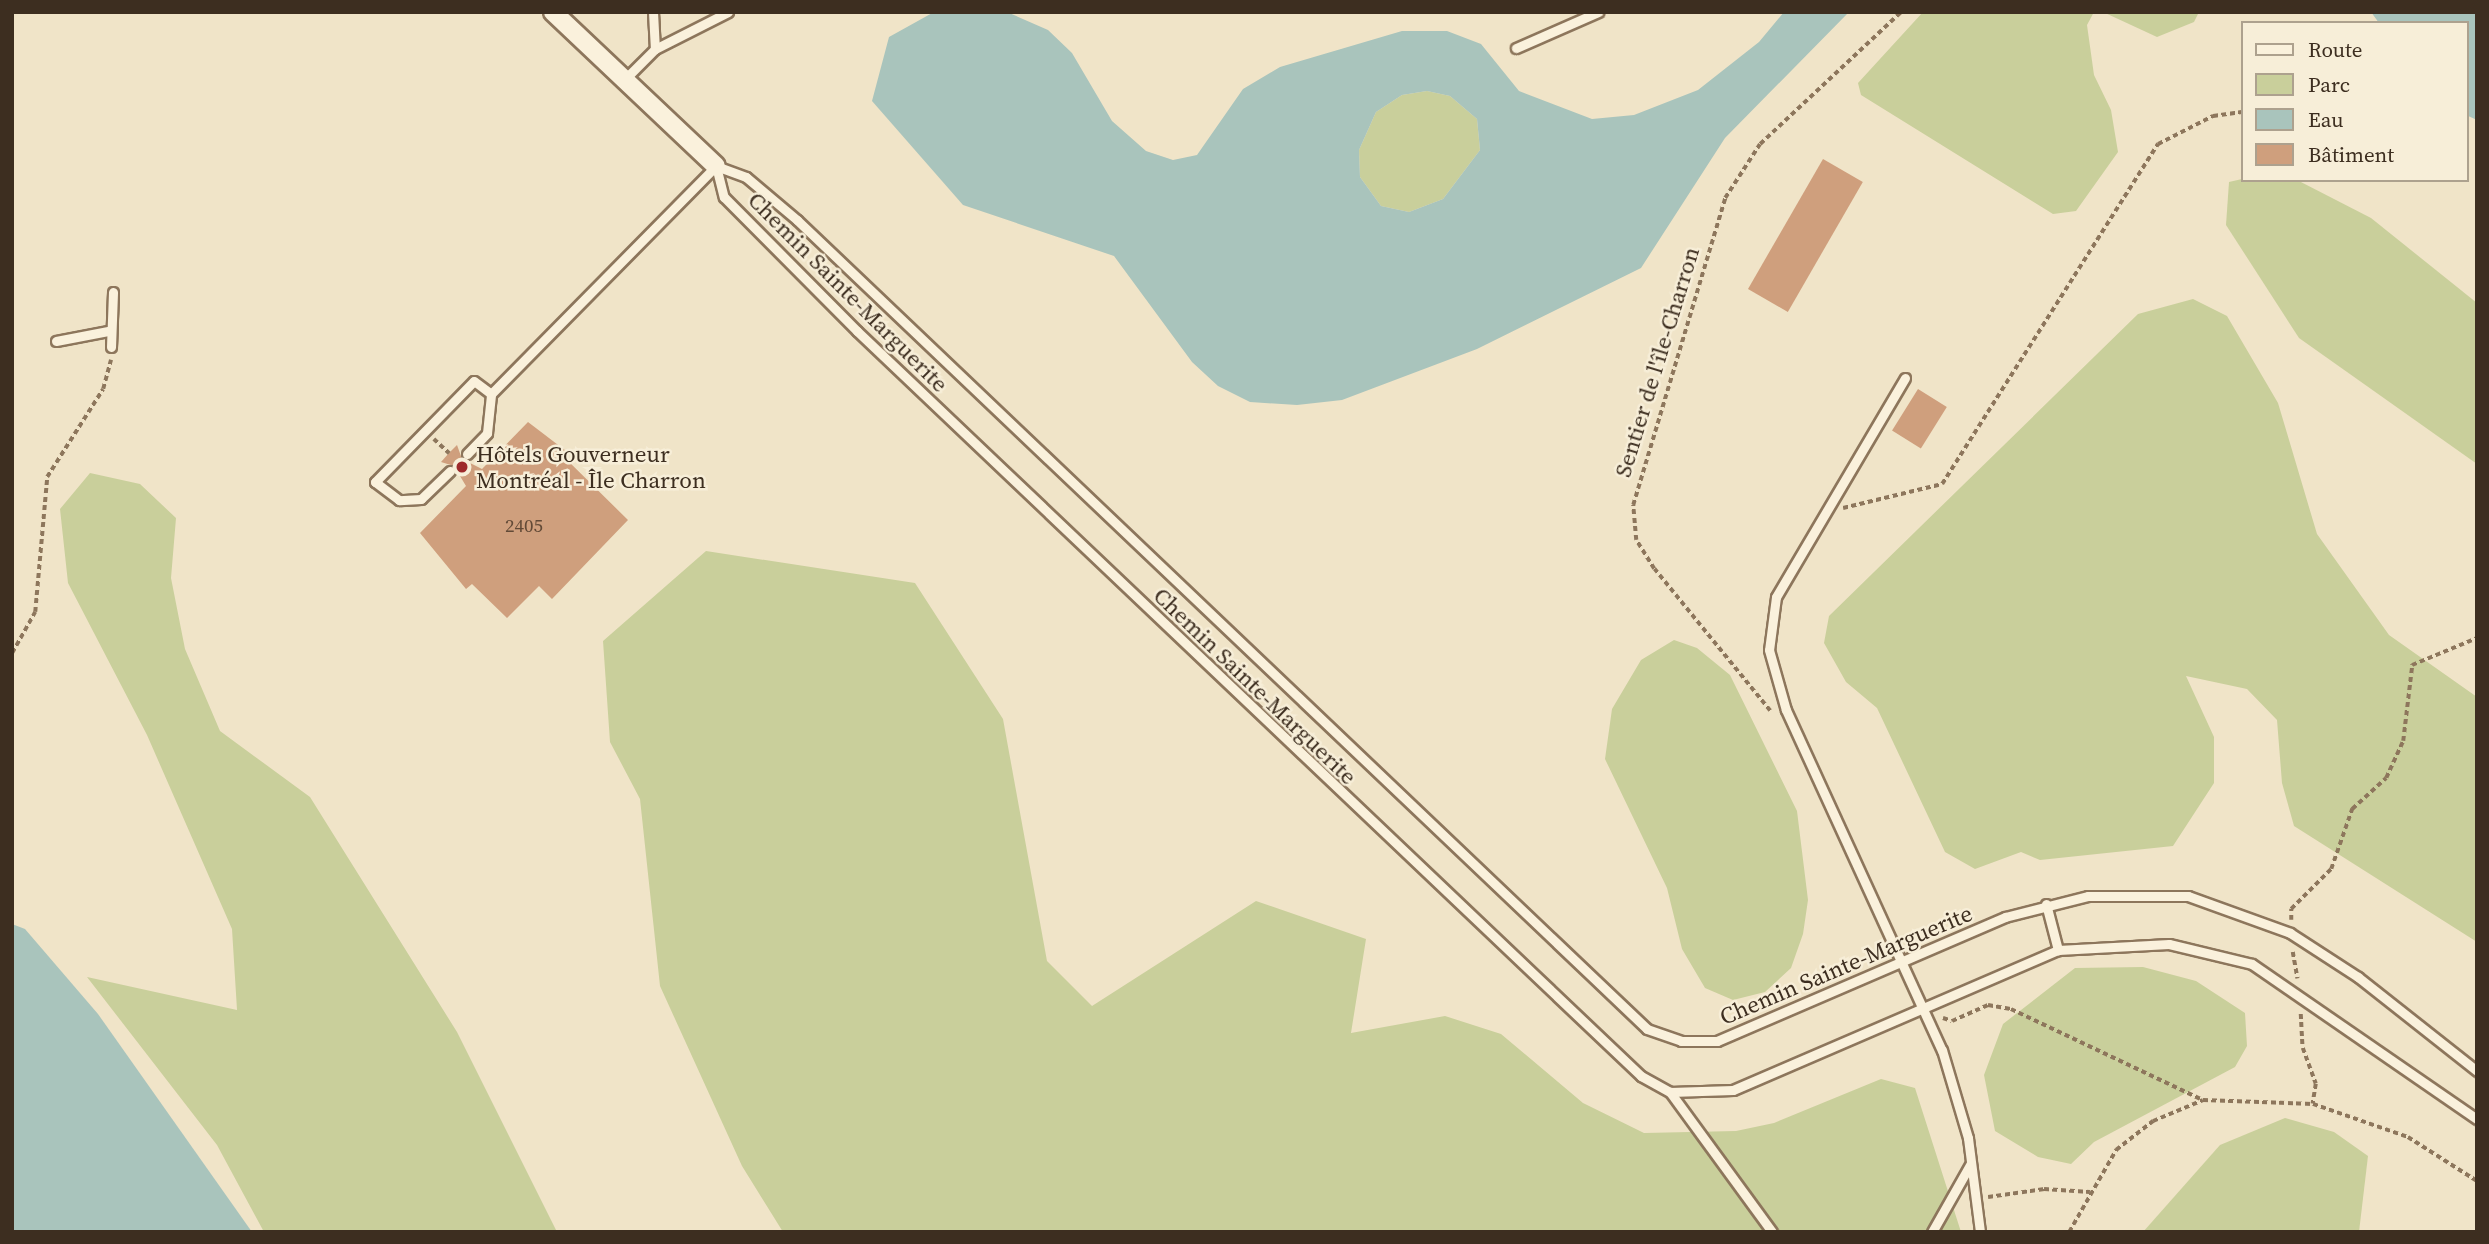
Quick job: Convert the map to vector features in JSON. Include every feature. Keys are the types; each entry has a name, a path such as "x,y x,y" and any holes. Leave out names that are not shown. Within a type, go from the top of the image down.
{"street":[{"path":"553,12 716,166"}],"lane":[{"path":"653,12 655,49"},
{"path":"624,80 655,49 728,12"},
{"path":"1516,48 1598,12"},
{"path":"467,454 487,433 491,394 716,166"},
{"name":"Chemin Sainte-Marguerite","path":"716,166 746,177 797,220 1647,1029 1681,1041 1717,1041 2046,904 2088,896 2188,896 2290,933 2358,977 2477,1071"},
{"name":"Chemin Sainte-Marguerite","path":"716,166 724,197 857,331 1617,1059 1670,1092"},
{"path":"111,346 108,331 113,292"},
{"path":"56,341 108,331"},
{"path":"1905,378 1830,511 1776,597 1769,650 1786,710 1942,1050 1971,1163 1980,1232"},
{"path":"450,471 421,499 399,500 375,482 474,381 491,394"},
{"path":"2046,904 2058,950"},
{"path":"1670,1092 1733,1090 1925,1011 1986,978 2058,950 2169,944 2252,964 2301,994 2477,1119"},
{"path":"1670,1092 1772,1232"},
{"path":"1932,1232 1971,1163"}],"path":[{"name":"Sentier de l'île-Charron","path":"1777,725 1745,673 1654,569 1636,540 1633,505 1725,198 1760,144 1902,12"},
{"path":"1830,511 1942,485 2158,144 2213,116 2240,112"},
{"path":"12,653 35,612 47,477 103,389 111,346"},
{"path":"442,447 449,453"},
{"path":"2313,1104 2301,994 2290,933 2291,909 2331,869 2352,808 2386,778 2403,741 2412,665 2477,638"},
{"path":"1925,1011 1952,1021 1988,1005 2011,1009 2203,1100 2313,1104 2408,1137 2477,1181"},
{"path":"2069,1232 2116,1150 2152,1121 2203,1100"},
{"path":"1976,1199 2044,1189 2090,1192"}],"green space":[{"path":"1923,12 2094,12 2087,25 2094,75 2111,110 2118,152 2076,211 2053,214 1861,95 1858,83"},
{"path":"2103,12 2199,12 2194,22 2157,37"},
{"path":"1427,91 1450,96 1477,119 1480,150 1443,199 1409,212 1381,206 1360,177 1359,150 1376,112 1402,95"},
{"path":"2240,179 2240,182 2301,182 2371,218 2477,303 2477,464 2299,338 2226,225 2229,182"},
{"path":"2193,299 2227,316 2278,403 2317,534 2389,635 2477,697 2477,942 2294,826 2282,783 2277,720 2247,689 2186,676 2214,737 2214,783 2173,846 2040,860 2021,852 1975,869 1945,852 1877,708 1846,682 1824,643 1829,616 2138,314"},
{"path":"90,473 140,484 176,518 171,578 185,649 220,731 310,797 457,1032 557,1232 264,1232 217,1145 87,977 237,1010 232,929 147,735 68,583 60,509"},
{"path":"706,551 915,583 1003,719 1047,961 1092,1006 1256,901 1366,939 1351,1033 1445,1016 1501,1034 1583,1103 1644,1133 1736,1131 1774,1123 1881,1079 1915,1088 1961,1232 783,1232 742,1166 660,986 640,799 610,742 603,641"},
{"path":"1674,640 1697,648 1730,675 1797,811 1808,900 1803,934 1791,968 1765,992 1733,1000 1705,988 1682,949 1667,888 1605,759 1612,709 1641,660"},
{"path":"2143,967 2196,981 2245,1013 2247,1046 2235,1067 2094,1142 2071,1164 2038,1157 1995,1131 1984,1075 2003,1024 2075,968"},
{"path":"2285,1118 2334,1132 2368,1156 2359,1232 2143,1232 2220,1145"}],"water":[{"path":"934,12 1007,12 1048,30 1072,53 1112,121 1146,151 1173,160 1197,155 1243,89 1280,67 1402,31 1447,31 1481,44 1519,91 1592,119 1634,115 1698,90 1759,42 1784,12 1849,12 1725,138 1641,268 1477,349 1342,400 1297,405 1250,402 1218,386 1192,362 1114,256 963,205 872,101 889,37","holes":["1427,91 1450,96 1477,119 1480,150 1443,199 1409,212 1381,206 1360,177 1359,150 1376,112 1402,95"]},
{"path":"2371,12 2477,12 2477,120 2468,116 2468,21 2378,21"},
{"path":"12,924 25,929 98,1014 252,1232 12,1232"}],"building":[{"path":"1823,159 1863,182 1788,312 1748,289"},
{"path":"1918,389 1947,407 1921,449 1892,431"},
{"path":"528,422 566,451 562,455 628,520 552,599 539,586 507,618 472,584 466,589 420,533 466,486 454,466 441,462 449,453 457,445 462,459 482,469"}],"place":[{"name":"Hôtels Gouverneur Montréal - Île Charron","path":"462,467"}]}
